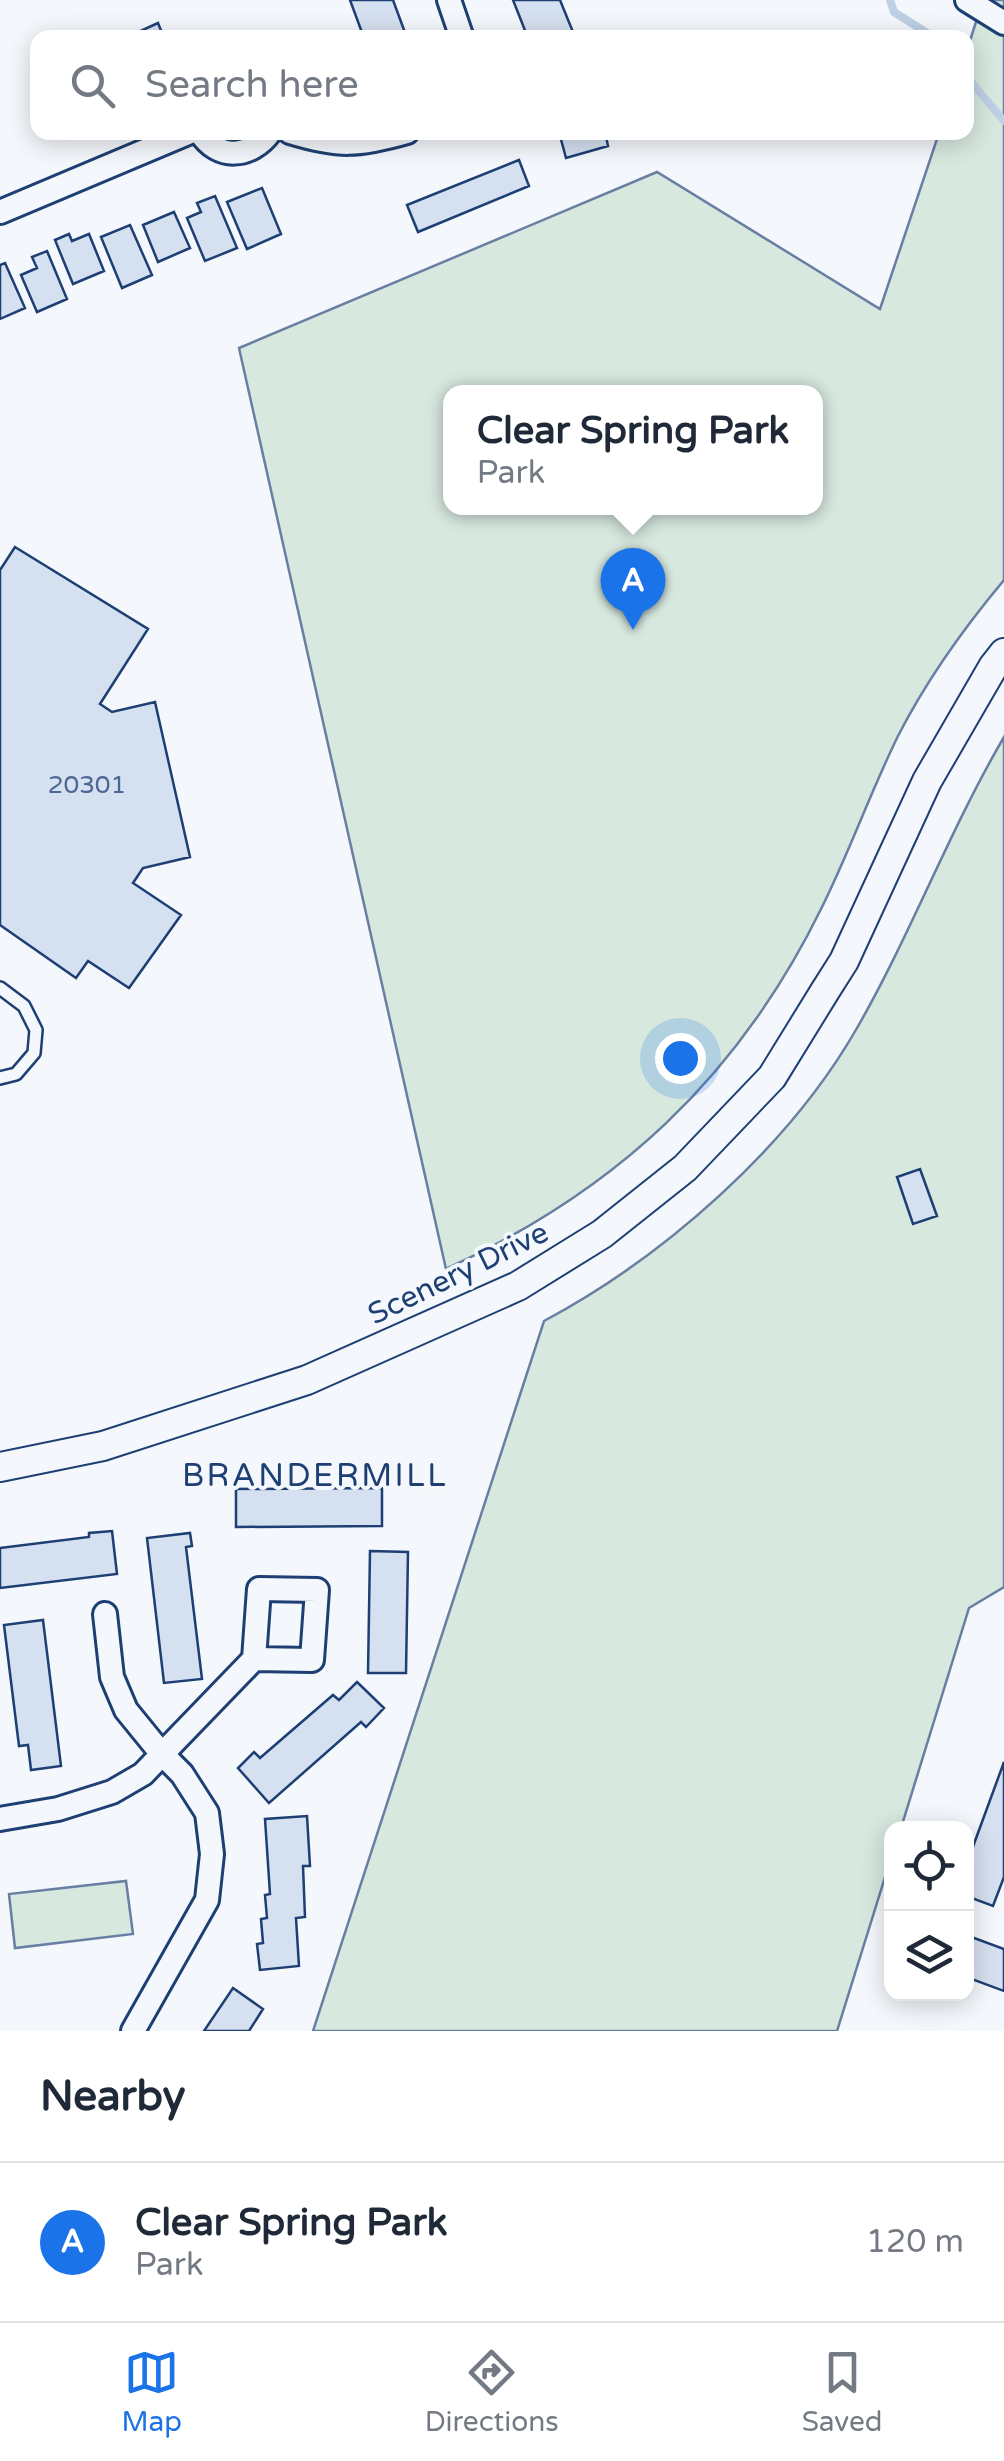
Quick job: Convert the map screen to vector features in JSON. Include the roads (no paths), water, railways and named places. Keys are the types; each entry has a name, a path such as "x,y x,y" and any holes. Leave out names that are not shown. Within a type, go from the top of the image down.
{"street":[{"path":"450,0 459,30"},
{"path":"967,0 1004,23"},
{"path":"0,212 171,140"},
{"path":"204,140 230,154 244,153 264,140"},
{"path":"318,140 348,144 378,140"},
{"name":"Scenery Drive","path":"0,1467 103,1446 307,1380 518,1286 602,1234 685,1168 772,1077 826,991 844,961 927,781 1004,653"},
{"path":"105,1614 112,1677 126,1710 182,1774 207,1812 212,1854 206,1900 133,2031"},
{"path":"0,1819 58,1810 112,1792 143,1774 254,1659"}],"lane":[{"path":"0,988 24,1006 36,1030 34,1053 16,1074 0,1078"}],"waterway":[{"path":"890,0 894,12 922,30"},
{"path":"974,85 1004,121"}],"place":[{"name":"Clear Spring Park","path":"633,630"}],"district":[{"name":"BRANDERMILL","path":"315,1475"}]}
